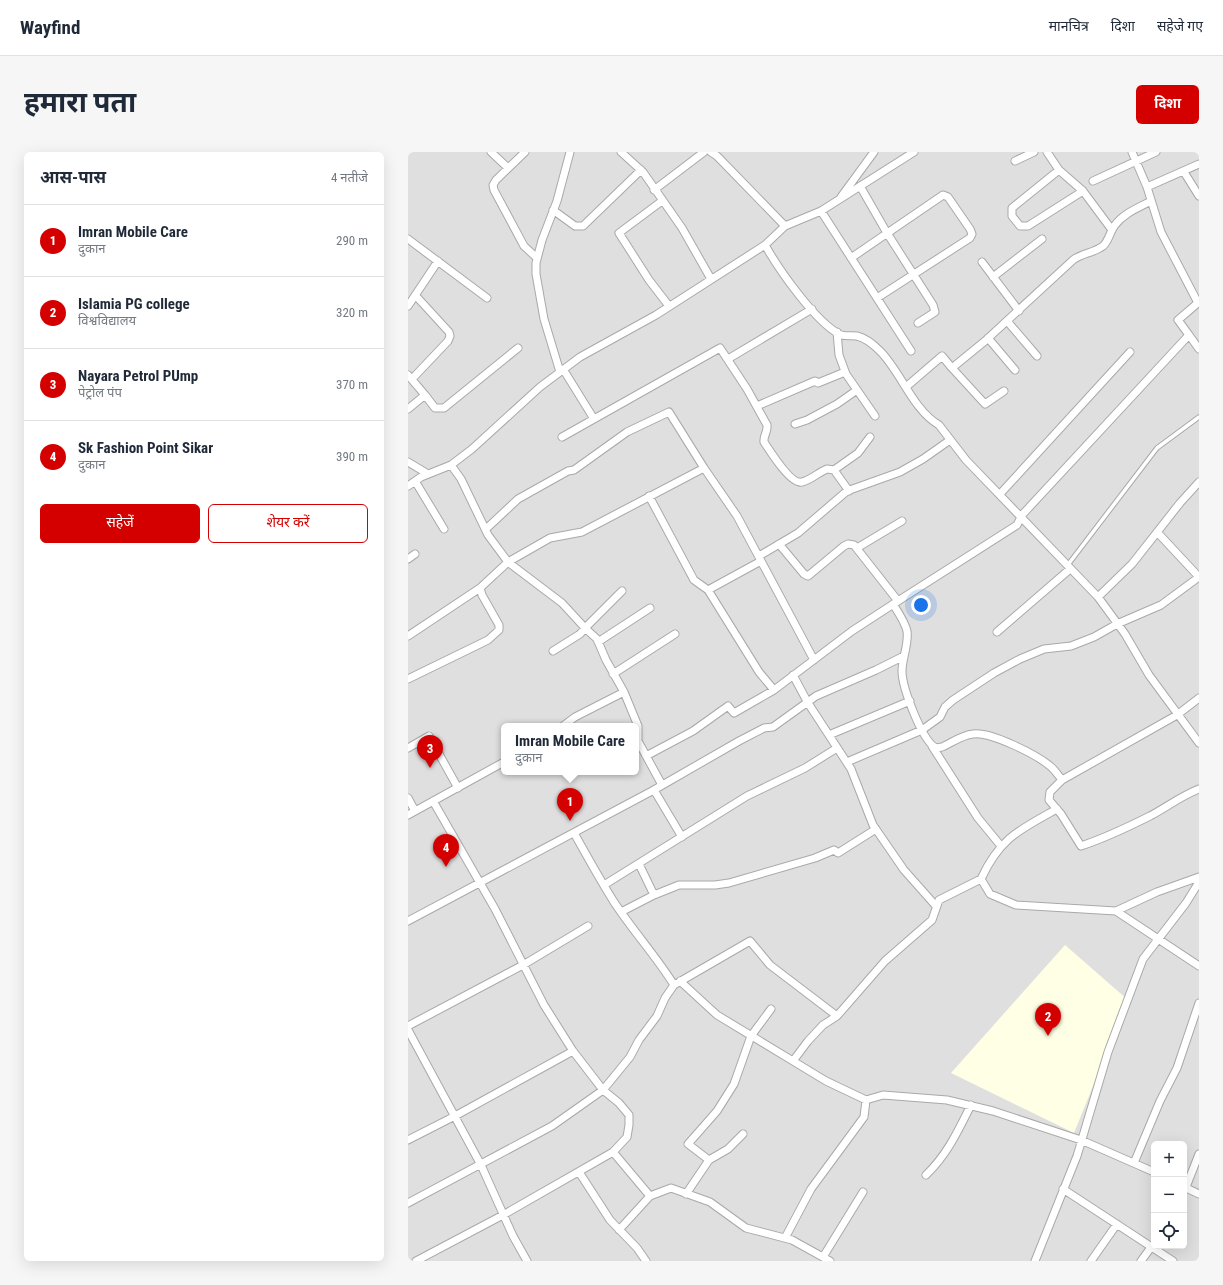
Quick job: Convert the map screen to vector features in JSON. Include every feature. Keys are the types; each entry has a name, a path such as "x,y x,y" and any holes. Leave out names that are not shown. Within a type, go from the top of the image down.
{"street":[{"path":"491,152 508,168"},
{"path":"525,152 496,180 493,185 494,190 524,246 537,258"},
{"path":"570,152 564,177 542,240 537,258 536,274 544,319 562,370 594,419"},
{"path":"621,152 641,170 682,228 711,279"},
{"path":"654,190 704,152"},
{"path":"838,200 874,152"},
{"path":"408,486 428,474 450,465 562,370 580,357 669,306 765,246 784,226 821,211 914,152"},
{"path":"1015,161 1034,152"},
{"path":"1047,152 1059,170 1083,191 1112,230"},
{"path":"1132,152 1147,188 1161,232 1198,302 1178,320 1199,349"},
{"path":"1093,181 1156,152"},
{"path":"716,153 784,226"},
{"path":"1147,188 1199,164"},
{"path":"553,210 575,226 583,226 641,170"},
{"path":"1059,170 1012,208 1012,216 1020,226 1028,226 1083,191"},
{"path":"1184,172 1199,196"},
{"path":"860,186 936,312 918,323"},
{"path":"851,258 943,195 948,197 970,229 972,234 970,238 877,298"},
{"path":"662,201 619,233 649,280 669,306"},
{"path":"952,368 988,338 1073,260 1080,255 1098,250 1105,246 1114,225 1127,214 1151,201"},
{"path":"821,211 912,351"},
{"path":"408,239 487,298"},
{"path":"994,277 1042,239"},
{"path":"765,246 794,288 828,327 841,335 858,336 870,342 881,352 932,422 939,425 966,460 1022,515 1098,597 1149,675 1199,743"},
{"path":"408,306 438,261"},
{"path":"982,262 1019,310"},
{"path":"416,296 450,336 448,342 410,377 435,408 444,408 518,348"},
{"path":"728,359 812,308"},
{"path":"1007,321 1037,356"},
{"path":"836,332 839,355 845,372 874,416"},
{"path":"646,756 693,731 728,706 734,713 774,690 895,602 1017,525 1022,515 1189,335"},
{"path":"988,338 1015,370"},
{"path":"562,437 720,348 757,406 768,429 764,442 778,462 794,480 799,483 804,482 827,469 834,470 858,453 870,437"},
{"path":"1000,494 1130,352"},
{"path":"906,387 942,356 986,404 1004,391"},
{"path":"757,406 815,381 818,383 845,372"},
{"path":"795,424 807,420 837,404 857,390"},
{"path":"408,409 425,395"},
{"path":"486,529 518,499 550,483 568,471 574,470 628,432 669,412 704,468 737,516 814,660"},
{"path":"708,590 798,533 820,512 849,491 900,472 923,459 950,440"},
{"path":"408,462 428,474"},
{"path":"450,465 461,479 486,529 508,562 562,603 598,642 613,674 624,692 636,723"},
{"path":"408,636 480,588 508,562 550,538 582,532 704,468"},
{"path":"834,470 849,491"},
{"path":"415,481 444,529"},
{"path":"1098,597 1132,564 1199,482"},
{"path":"649,496 692,576 697,583 708,590 759,672 774,690"},
{"path":"857,548 902,521"},
{"path":"846,762 922,730 940,717 945,707 953,700 994,673 1020,659 1044,649 1080,644 1094,638 1117,624 1161,605 1198,574 1157,532"},
{"path":"779,544 804,574 808,576 844,546 851,544 857,548 895,602 907,632 903,679 922,730 978,818 1001,846"},
{"path":"408,559 415,554"},
{"path":"996,632 1069,567"},
{"path":"408,679 488,640 499,630 499,626 482,595 480,588"},
{"path":"553,651 580,634 622,591"},
{"path":"598,642 650,608"},
{"path":"613,674 675,634"},
{"path":"408,921 654,790 739,741 764,728 773,727 816,696 904,656"},
{"path":"793,675 808,703 846,762 876,829 904,870 936,906"},
{"path":"567,723 575,717 624,692"},
{"path":"1199,698 1177,715 1062,780 1050,792 1049,800 1057,809 1081,846 1100,840 1150,816 1188,792 1199,789"},
{"path":"829,735 910,701"},
{"path":"932,745 936,748 942,748 972,734 987,735 1023,750 1042,760 1051,767 1062,780"},
{"path":"408,748 429,736 458,788"},
{"path":"639,743 662,785"},
{"path":"604,885 747,796 805,768 838,748"},
{"path":"408,814 501,764"},
{"path":"654,790 682,837"},
{"path":"408,798 415,811"},
{"path":"416,1261 504,1215 613,1152 627,1137 630,1125 629,1115 619,1103 603,1090 573,1051 544,1005 495,909 433,801"},
{"path":"793,1062 823,1025 837,1016 885,961 932,920 936,912 936,906 943,897 982,879 991,858 1001,846 1018,832 1057,809"},
{"path":"621,912 654,895 679,885 716,885 815,858 834,850 838,853 876,829"},
{"path":"574,833 621,912 677,983 717,1015 793,1062 826,1081 866,1100 883,1095 947,1100 971,1105 1081,1140 1151,1171"},
{"path":"639,864 654,895"},
{"path":"982,879 990,894 1016,905 1116,911 1157,892 1199,877"},
{"path":"1035,1261 1081,1140 1108,1052 1143,959 1199,882"},
{"path":"1116,911 1199,966"},
{"path":"408,1026 523,965 588,926"},
{"path":"408,1202 552,1126 603,1090 630,1057 677,983 750,941 770,965 837,1016"},
{"path":"1134,1163 1160,1101 1177,1068 1199,1003"},
{"path":"709,1160 688,1144 717,1111 734,1084 751,1036 771,1009"},
{"path":"408,1030 481,1164 513,1236 527,1261"},
{"path":"408,1140 573,1051"},
{"path":"785,1238 812,1189 864,1117 866,1100"},
{"path":"926,1175 941,1160 947,1151 971,1105"},
{"path":"686,1194 709,1160 728,1149 743,1134"},
{"path":"613,1152 650,1196"},
{"path":"1187,1182 1199,1154"},
{"path":"579,1172 604,1211 646,1261"},
{"path":"619,1230 650,1196 671,1188 710,1202 746,1228 792,1240 830,1261"},
{"path":"1187,1188 1199,1194"},
{"path":"1063,1189 1151,1245"},
{"path":"823,1257 863,1192"},
{"path":"1091,1261 1117,1224"},
{"path":"1141,1261 1151,1247"},
{"path":"1156,1249 1173,1261"}],"lane":[{"path":"1069,567 1157,448 1199,417"}],"shaded area":[{"path":"408,152 1199,152 1199,1261 408,1261"},
{"path":"1065,945 1128,1000 1074,1133 951,1073"}],"place":[{"name":"Nayara Petrol PUmp","path":"430,768"},
{"name":"Imran Mobile Care","path":"570,821"},
{"name":"Sk Fashion Point Sikar","path":"446,867"},
{"name":"Islamia PG college","path":"1048,1036"}]}
